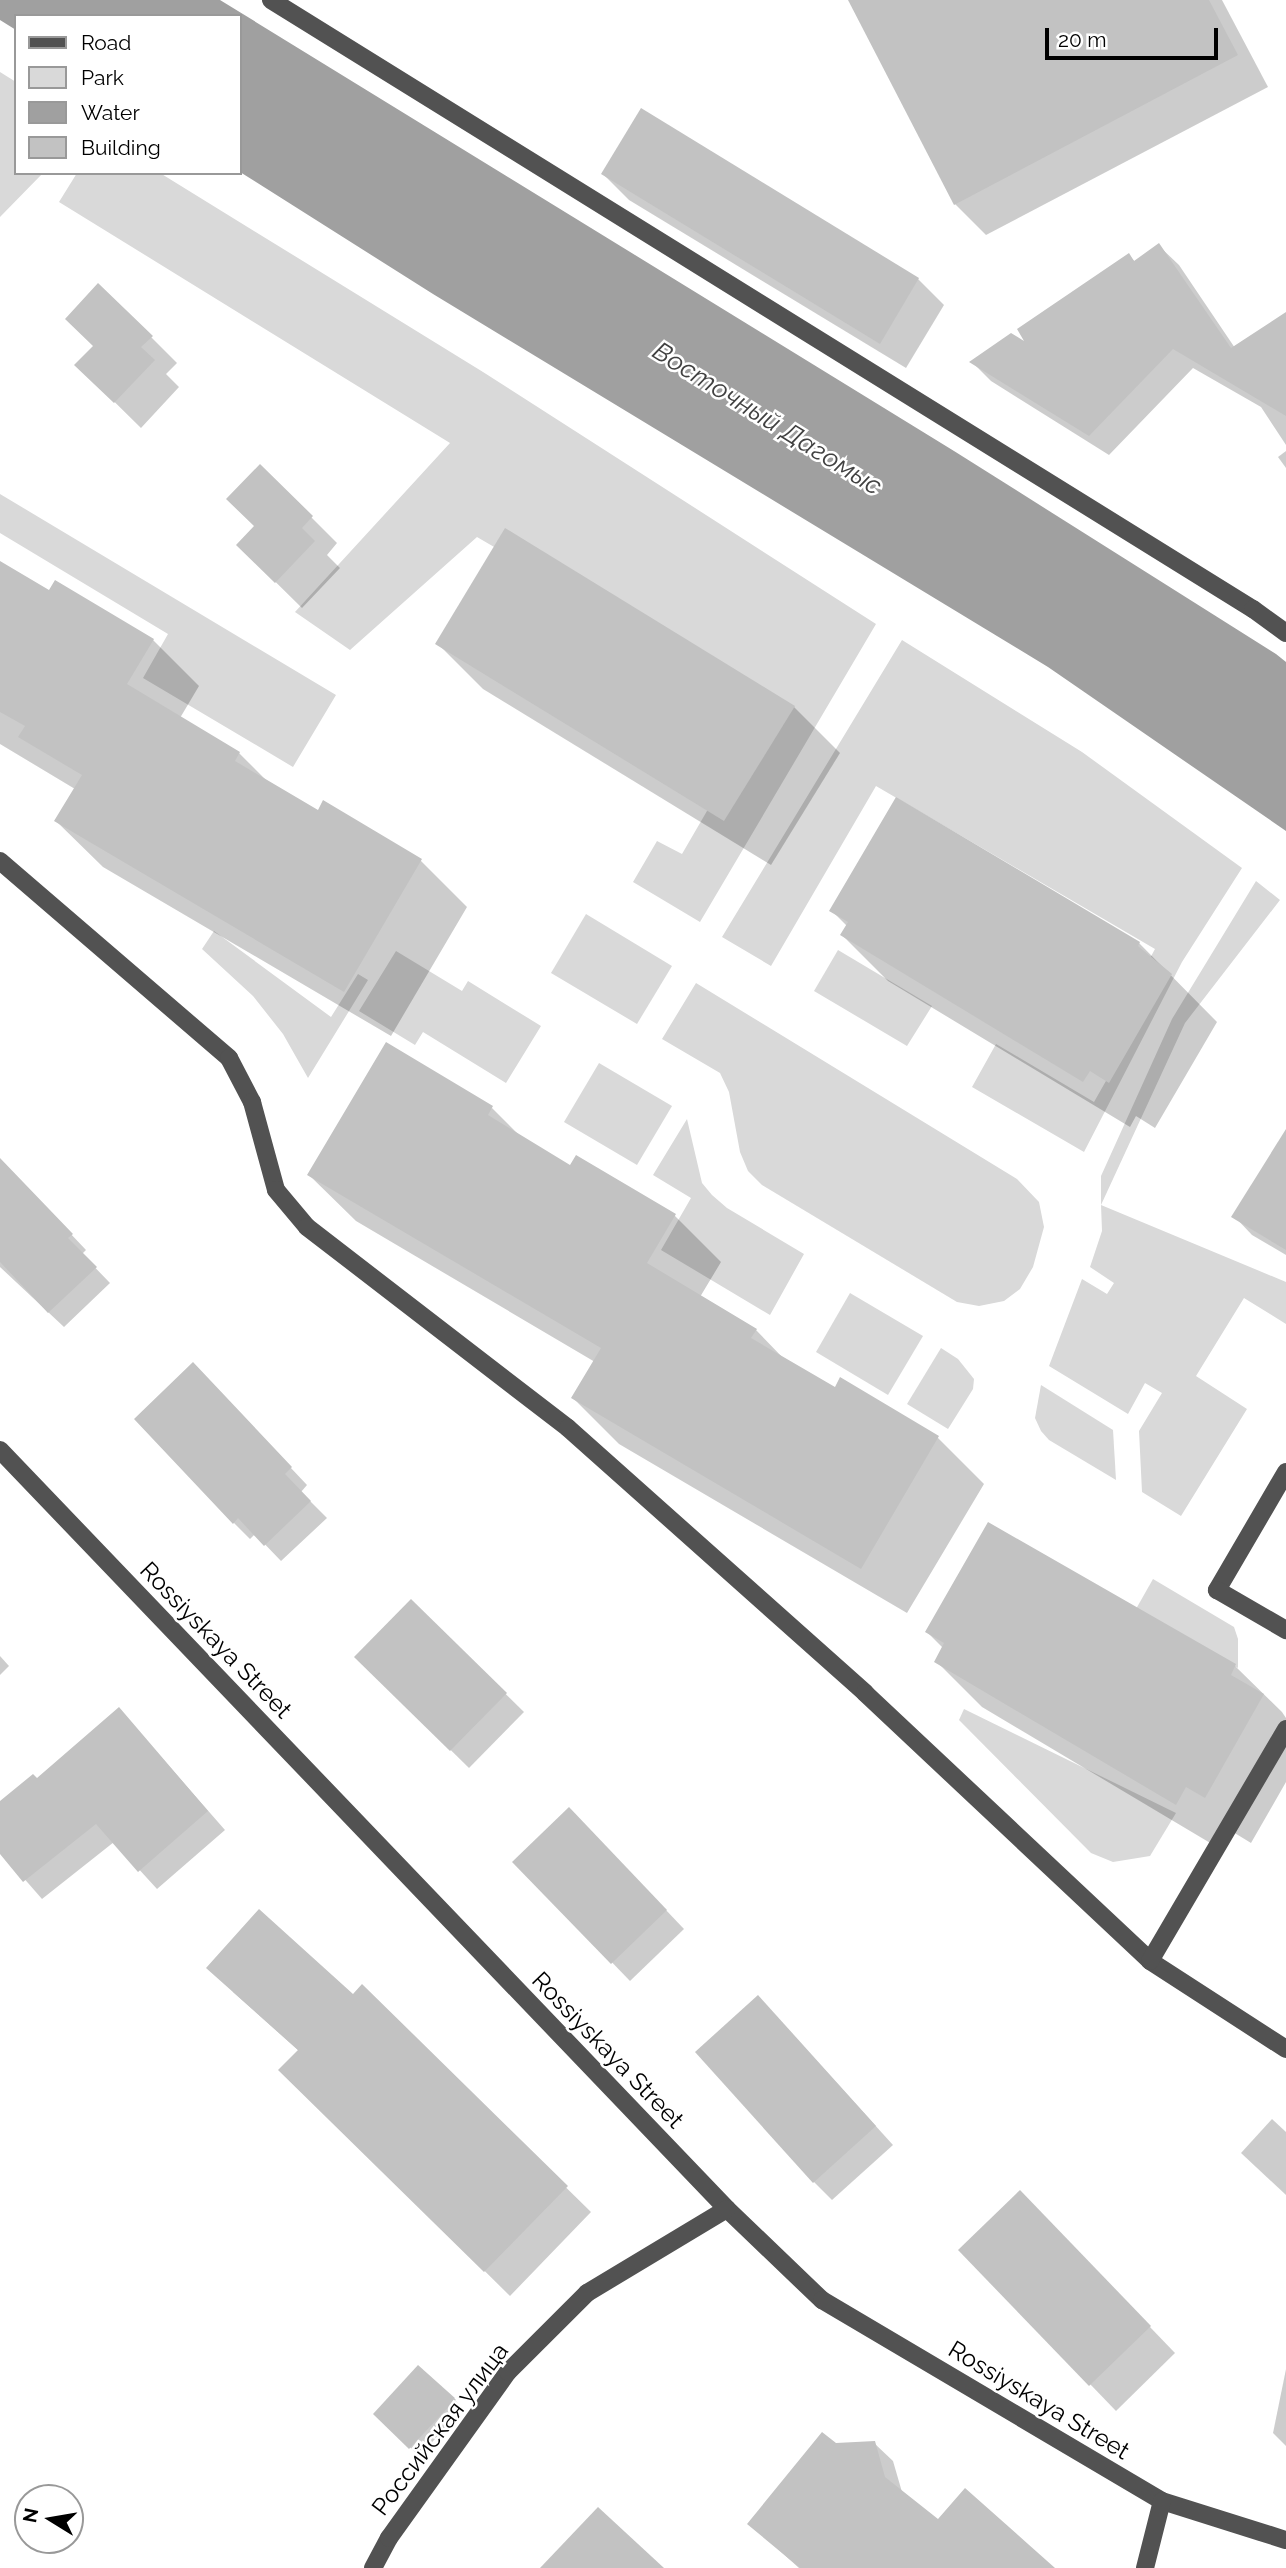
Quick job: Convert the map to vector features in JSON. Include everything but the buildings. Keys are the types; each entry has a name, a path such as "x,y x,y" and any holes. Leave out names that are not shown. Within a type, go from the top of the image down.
{"street":[{"path":"271,0 1253,609 1286,633"},
{"path":"0,861 229,1058 252,1102 276,1190 307,1227 568,1428 865,1693 1150,1961 1286,2049"},
{"name":"Rossiyskaya Street","path":"0,1450 727,2209 822,2300 1162,2501 1286,2540"},
{"path":"1286,1472 1217,1590 1286,1630"},
{"path":"1150,1961 1286,1729"},
{"name":"Российская улица","path":"373,2568 389,2538 508,2372 587,2293 727,2209"},
{"path":"1145,2568 1162,2501"}],"green space":[{"path":"0,72 14,81 14,175 41,175 0,217"},
{"path":"76,175 163,175 483,372 876,624 700,922 633,882 657,841 682,854 768,706 477,537 350,650 295,612 450,443 59,202"},
{"path":"0,494 336,695 293,767 143,678 168,634 0,533"},
{"path":"902,640 1082,752 1242,868 1182,962 1084,1152 972,1087 996,1044 1094,1102 1168,972 1149,960 1155,949 876,786 771,966 722,937"},
{"path":"1256,881 1280,900 1185,1023 1101,1205 1101,1176 1172,1019"},
{"path":"586,914 672,966 637,1024 551,973"},
{"path":"214,931 331,1017 358,974 368,980 308,1078 283,1034 253,996 202,949"},
{"path":"838,950 932,1006 907,1046 814,991"},
{"path":"396,951 462,991 468,981 541,1026 506,1083 423,1032 415,1045 359,1011"},
{"path":"696,983 1017,1179 1039,1202 1044,1227 1033,1267 1020,1289 1004,1301 979,1306 957,1302 762,1185 748,1171 740,1152 729,1092 720,1073 662,1039"},
{"path":"599,1063 672,1106 637,1165 564,1122"},
{"path":"687,1119 702,1183 712,1195 727,1208 804,1254 770,1315 661,1250 691,1198 653,1175"},
{"path":"1101,1205 1286,1282 1286,1324 1244,1298 1196,1376 1247,1409 1181,1516 1142,1492 1139,1431 1162,1393 1145,1383 1128,1414 1049,1366 1082,1279 1107,1294 1114,1283 1090,1267 1102,1231"},
{"path":"850,1293 923,1336 888,1395 816,1352"},
{"path":"941,1348 958,1359 974,1379 973,1389 948,1429 907,1404"},
{"path":"1041,1385 1113,1430 1116,1480 1049,1440 1041,1431 1035,1418"},
{"path":"1153,1579 1234,1627 1238,1639 1238,1668 1136,1609"},
{"path":"964,1709 1176,1813 1150,1856 1113,1862 1091,1853 959,1720"}],"water":[{"name":"Восточный Дагомыс","path":"0,0 220,0 954,451 1276,654 1286,662 1286,831 1048,667 433,294 242,173 242,14 14,14 14,29 0,20"}]}
